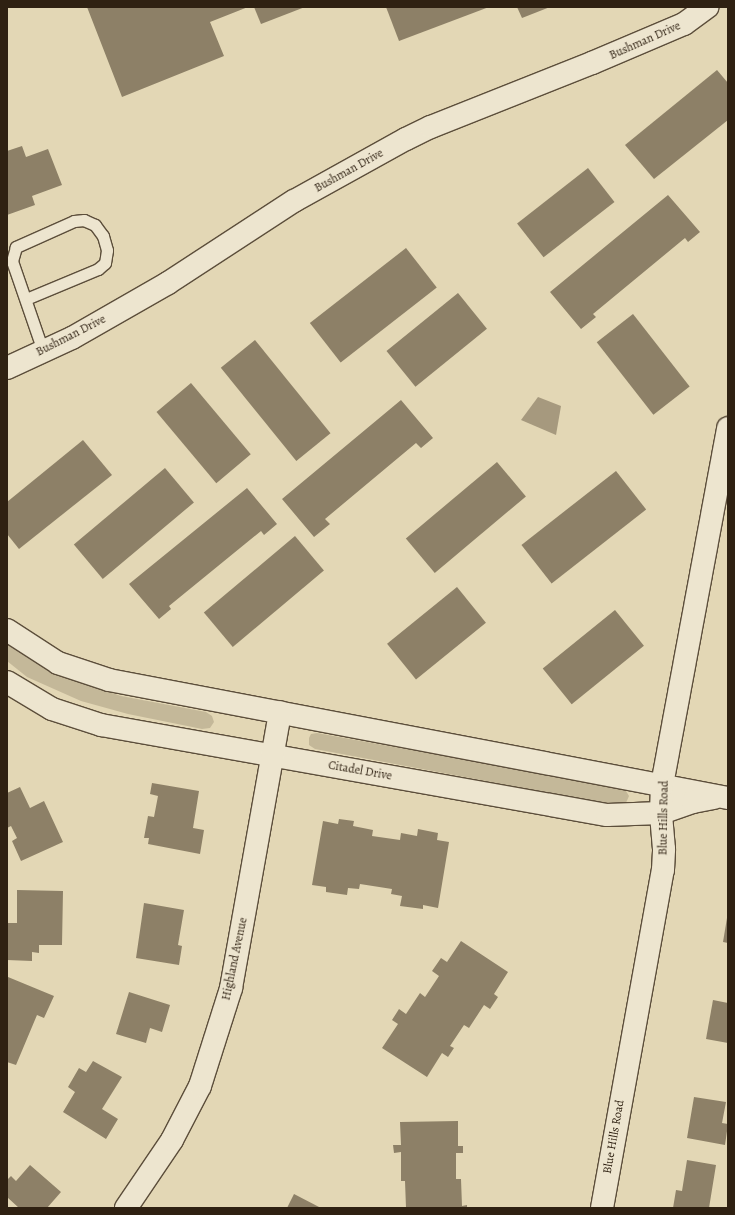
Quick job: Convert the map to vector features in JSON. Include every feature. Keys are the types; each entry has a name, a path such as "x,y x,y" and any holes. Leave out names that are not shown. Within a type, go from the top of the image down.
{"street":[{"name":"Bushman Drive","path":"7,368 72,338 168,283 294,201 406,139 431,127 592,63 684,24 707,7"},
{"name":"Blue Hills Road","path":"602,1208 663,870 664,849 661,813 662,785 728,428"},
{"path":"7,630 58,663 109,680 725,797"},
{"name":"Citadel Drive","path":"7,682 52,709 100,725 607,815 661,813 693,802 725,797"},
{"name":"Highland Avenue","path":"126,1208 172,1140 200,1086 231,988 280,712"}],"lane":[{"path":"26,299 98,269 105,263 107,250 103,236 95,225 84,220 74,221 16,247 12,260 26,299 31,320 43,351"}],"shaded area":[{"path":"538,397 561,406 556,435 521,420"},
{"path":"7,641 37,662 79,682 121,696 206,712 212,716 214,722 210,728 202,729 128,714 81,701 27,677 7,661"},
{"path":"317,733 621,788 626,791 629,796 625,805 619,806 315,749 309,745 309,738 311,734"}],"building":[{"path":"87,7 248,7 210,22 224,56 122,97"},
{"path":"254,7 305,7 261,24"},
{"path":"386,7 489,7 399,41"},
{"path":"517,7 550,7 522,18"},
{"path":"717,70 728,83 728,120 654,179 625,145"},
{"path":"22,146 26,157 48,149 62,185 32,196 35,205 7,215 7,151"},
{"path":"588,168 614,202 544,257 517,223"},
{"path":"668,195 700,232 688,242 685,238 593,314 596,317 581,329 550,292"},
{"path":"406,248 437,287 341,363 310,323"},
{"path":"458,293 487,329 415,387 387,351"},
{"path":"633,314 690,386 653,415 597,342"},
{"path":"255,340 331,433 296,461 221,368"},
{"path":"191,383 251,454 216,483 157,412"},
{"path":"401,400 433,438 421,448 416,443 325,519 330,524 314,537 282,499"},
{"path":"83,440 112,475 19,549 7,534 7,502"},
{"path":"497,462 526,496 435,573 406,538"},
{"path":"165,468 194,502 103,579 74,544"},
{"path":"616,471 646,510 552,583 521,545"},
{"path":"247,488 277,524 264,535 261,531 169,606 171,609 159,619 129,584"},
{"path":"295,536 324,570 233,647 204,612"},
{"path":"457,587 486,623 416,679 387,644"},
{"path":"615,610 644,646 572,704 543,669"},
{"path":"152,783 199,791 193,828 204,830 200,854 148,844 149,838 144,838 148,816 154,817 158,796 150,794"},
{"path":"20,787 30,808 44,801 63,842 21,861 12,841 17,838 11,826 7,828 7,793"},
{"path":"339,819 354,821 353,826 373,830 372,836 400,840 401,833 417,836 418,829 438,833 437,840 449,842 438,908 423,905 423,909 400,906 402,896 391,894 392,889 360,884 359,889 348,888 347,895 326,892 326,887 312,885 323,821 338,824"},
{"path":"17,890 63,891 62,945 39,945 39,953 32,952 32,961 7,960 7,923 17,923"},
{"path":"144,903 184,910 178,945 182,946 179,965 136,958"},
{"path":"728,918 728,943 723,942"},
{"path":"461,941 508,972 494,994 498,997 490,1009 484,1005 469,1028 464,1025 450,1046 454,1048 448,1057 442,1053 427,1077 382,1048 398,1024 392,1020 399,1009 406,1014 420,993 425,997 439,976 432,971 441,958 447,962"},
{"path":"8,977 54,996 44,1018 37,1015 16,1065 7,1062"},
{"path":"129,992 170,1005 162,1032 150,1028 146,1043 116,1034"},
{"path":"713,1000 728,1003 728,1043 706,1039"},
{"path":"93,1061 122,1077 102,1109 118,1119 106,1139 63,1112 75,1092 68,1087 79,1068 86,1072"},
{"path":"694,1097 726,1102 722,1123 728,1124 725,1145 687,1138"},
{"path":"458,1121 458,1146 463,1146 463,1153 456,1153 456,1179 461,1179 462,1206 467,1205 467,1208 406,1208 405,1181 401,1181 401,1152 394,1153 393,1145 401,1145 400,1122"},
{"path":"687,1160 716,1165 709,1208 673,1208 676,1190 682,1191"},
{"path":"30,1165 61,1192 47,1208 19,1208 7,1197 7,1180 11,1176 16,1181"},
{"path":"294,1194 321,1208 287,1208"}]}
